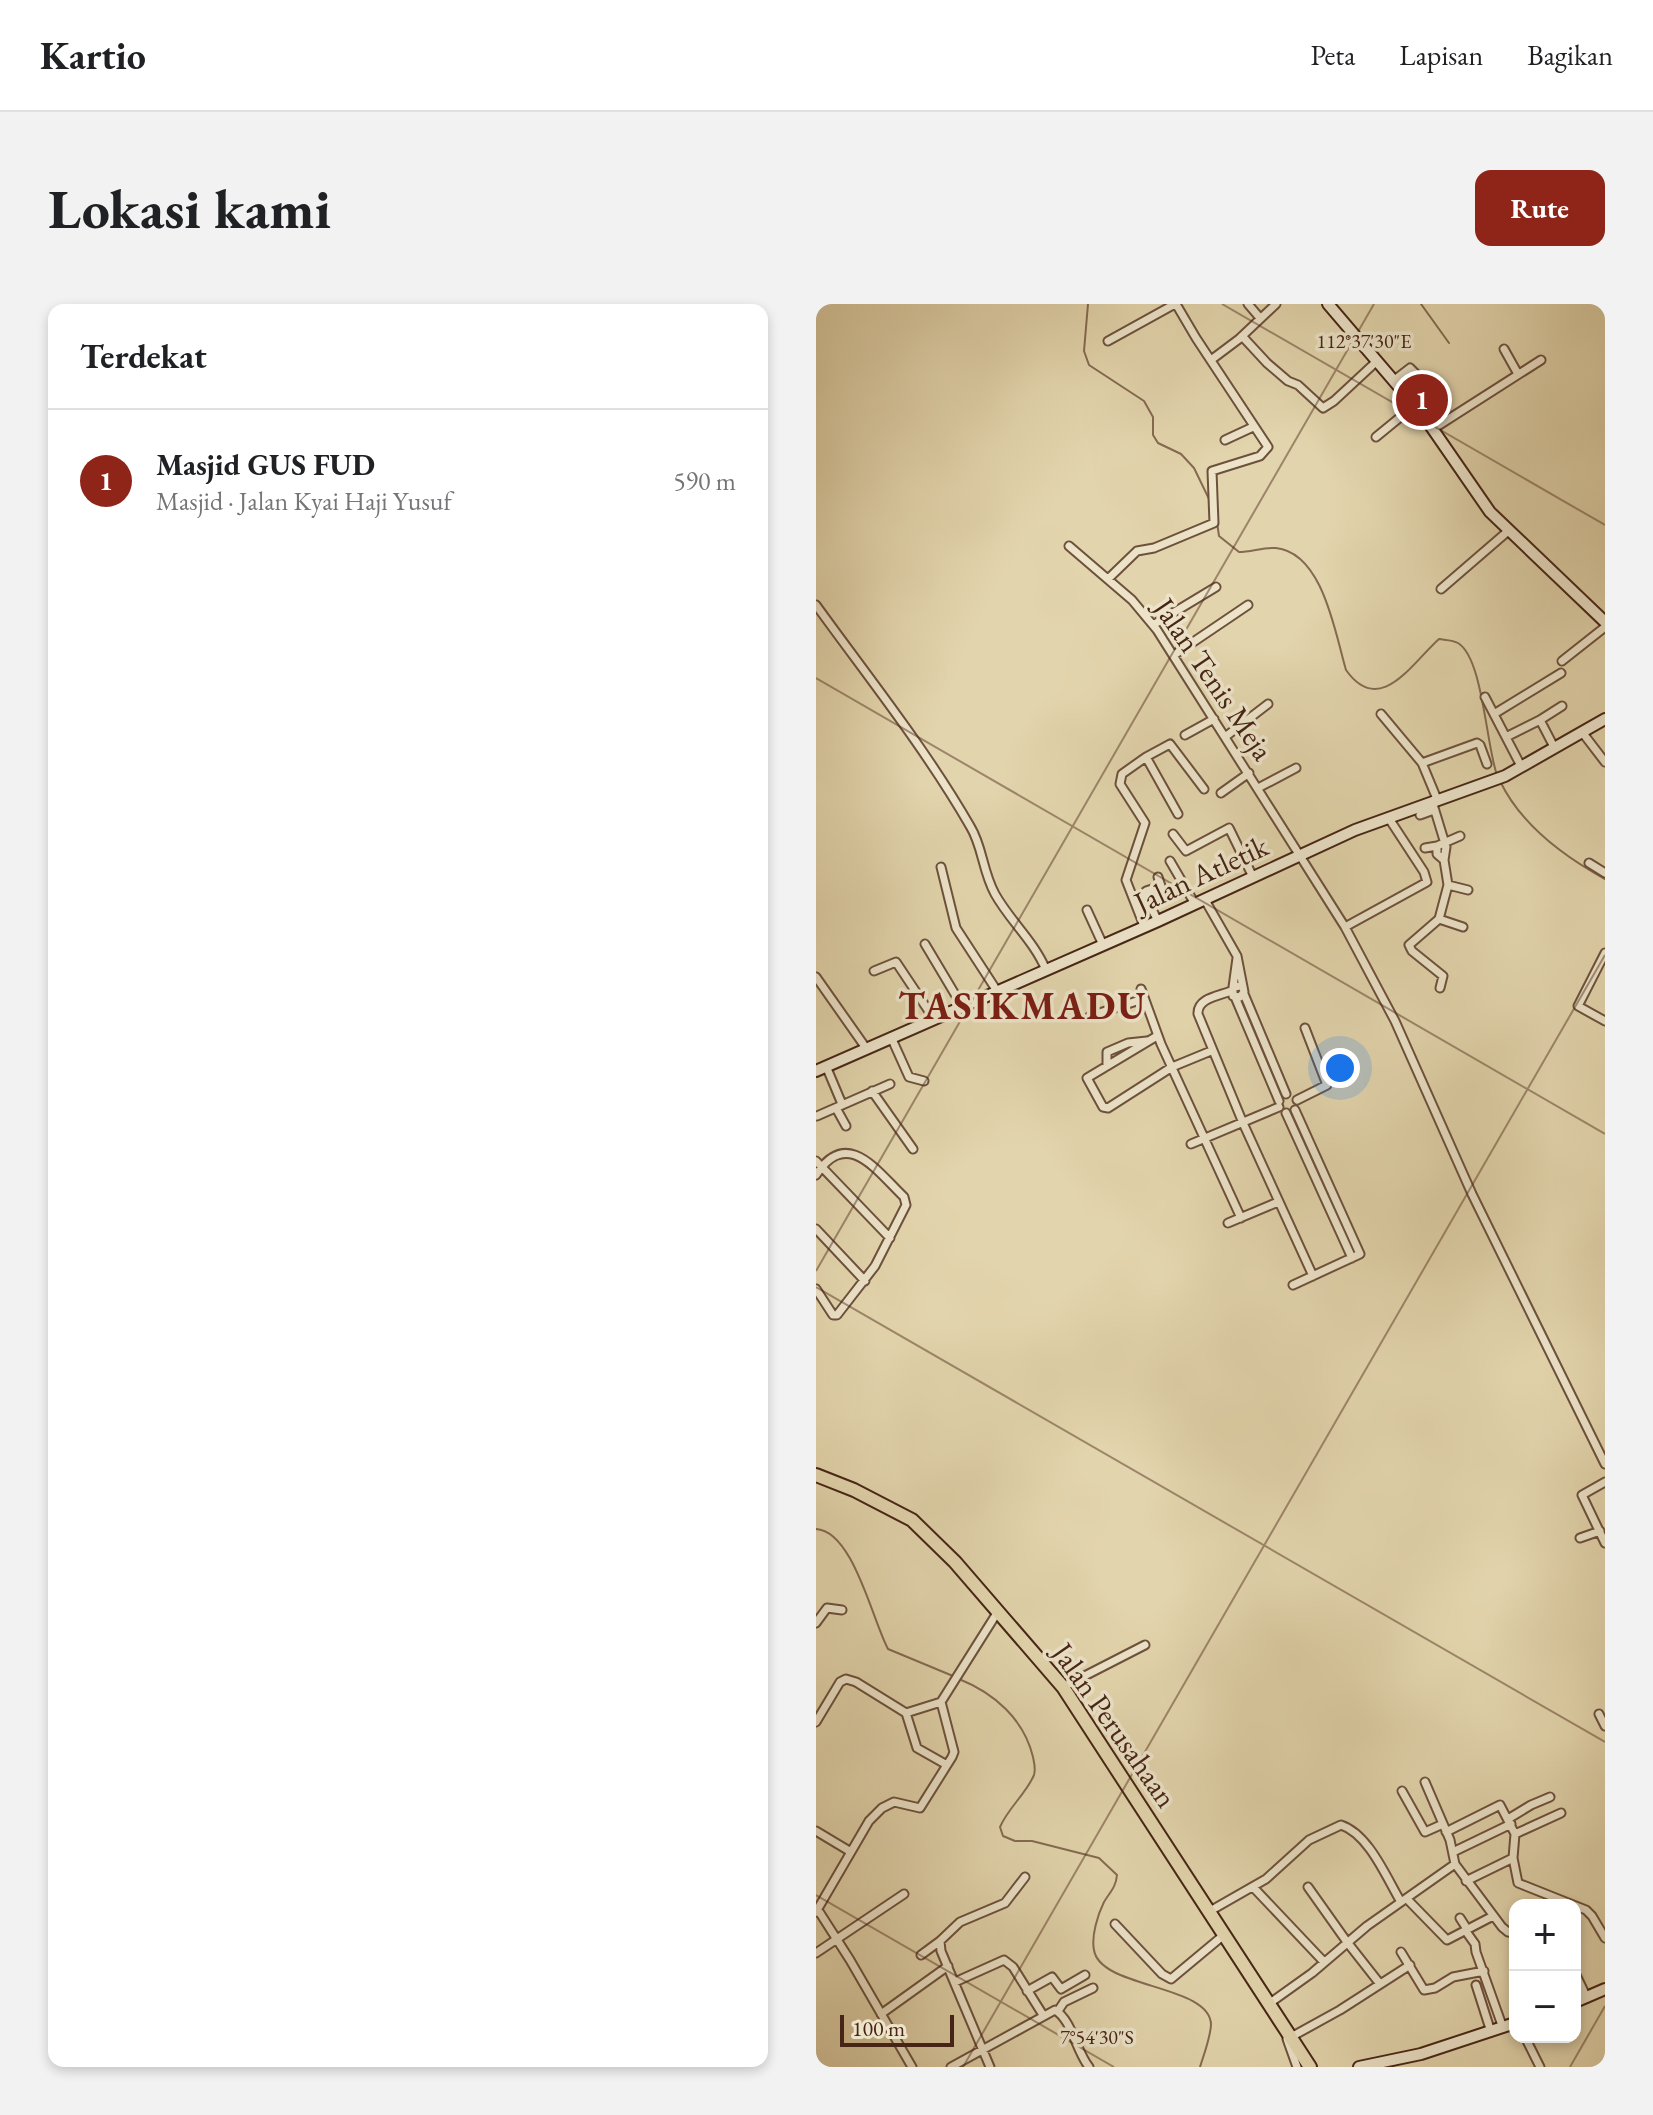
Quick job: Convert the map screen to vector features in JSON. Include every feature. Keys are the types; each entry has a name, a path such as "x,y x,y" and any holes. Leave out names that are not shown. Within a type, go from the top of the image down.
{"main road":[{"name":"Jalan Perusahaan","path":"816,1475 854,1490 912,1520 946,1552 1063,1687 1290,2034 1305,2066"}],"street":[{"path":"1108,341 1176,304 1268,447 1266,451 1211,473 1213,524 1154,548 1137,551 1108,579"},
{"path":"1248,304 1260,318"},
{"path":"1211,360 1276,304"},
{"path":"1335,306 1415,405 1477,496 1507,532 1605,625 1562,661"},
{"path":"1242,336 1267,363 1323,408 1377,361"},
{"path":"1504,349 1518,374"},
{"path":"1433,429 1541,360"},
{"path":"1393,381 1410,368 1418,376"},
{"path":"1376,437 1415,405"},
{"path":"1225,440 1253,427"},
{"path":"1441,589 1507,532"},
{"name":"Jalan Tenis Meja","path":"1069,546 1132,600 1153,625 1345,927 1395,1021 1472,1194 1605,1464"},
{"path":"1153,625 1216,587"},
{"path":"816,605 954,800 974,834 987,878 1003,909 1016,921 1046,970"},
{"path":"1174,655 1248,605"},
{"path":"1494,714 1561,673"},
{"path":"1485,697 1521,766"},
{"path":"1225,737 1268,704"},
{"path":"1506,737 1562,706"},
{"path":"1381,714 1422,763 1434,804 1440,843 1447,851 1444,860 1448,885 1439,919 1409,945 1412,951 1443,976 1440,988"},
{"path":"1185,735 1214,719"},
{"name":"Jalan Atletik","path":"821,1068 1388,817 1434,804 1505,776 1605,719"},
{"path":"1540,720 1554,747"},
{"path":"1582,732 1605,762"},
{"path":"1422,763 1477,743 1487,764"},
{"path":"1144,926 1126,880 1145,823 1120,784 1122,774 1170,744 1204,789"},
{"path":"1146,757 1178,814"},
{"path":"1258,788 1296,768"},
{"path":"1221,793 1249,773"},
{"path":"1420,815 1434,804"},
{"path":"1345,927 1427,882 1424,872 1388,817"},
{"path":"1173,834 1186,851 1229,828 1253,877"},
{"path":"1425,848 1460,836"},
{"path":"1170,861 1237,956 1242,974 1237,991 1279,1104 1286,1113 1352,1258"},
{"path":"1589,863 1605,873"},
{"path":"941,867 956,928 997,991"},
{"path":"1158,877 1161,887 1145,894 1158,921"},
{"path":"1448,885 1468,890"},
{"path":"1087,910 1103,945"},
{"path":"1439,919 1463,927"},
{"path":"925,944 962,1006"},
{"path":"1605,953 1578,1006 1605,1021"},
{"path":"874,971 896,962 934,1019"},
{"path":"816,977 866,1048"},
{"path":"1141,989 1157,1036 1241,1218"},
{"path":"1237,991 1202,1002 1198,1014 1211,1051 1313,1276"},
{"path":"1237,991 1286,1094 1297,1100"},
{"path":"1090,1016 1143,999"},
{"path":"1297,1100 1327,1085 1305,1028"},
{"path":"1157,1036 1087,1079 1102,1107 1105,1109 1172,1067 1211,1051"},
{"path":"891,1037 910,1078 924,1081"},
{"path":"1107,1066 1107,1052 1137,1040 1148,1042"},
{"path":"821,1068 846,1126"},
{"path":"817,1116 890,1084"},
{"path":"872,1091 913,1149"},
{"path":"1191,1144 1243,1123 1279,1104 1286,1094"},
{"path":"1293,1285 1360,1254 1295,1110 1297,1100"},
{"path":"1286,1113 1295,1110"},
{"path":"816,1175 818,1165 838,1154 856,1154 904,1197 906,1205 865,1281 835,1316 816,1289"},
{"path":"818,1165 890,1238"},
{"path":"1318,1184 1327,1180"},
{"path":"1228,1223 1278,1202"},
{"path":"816,1229 865,1281"},
{"path":"1605,1482 1582,1495 1605,1542"},
{"path":"1580,1538 1600,1531"},
{"path":"816,1605 842,1610"},
{"path":"816,1623 827,1608"},
{"path":"906,1713 941,1702 997,1613"},
{"path":"1063,1687 1145,1645"},
{"path":"816,1722 840,1682 846,1679 856,1682 906,1713 917,1748 947,1765"},
{"path":"912,2067 817,1911 869,1821 882,1808 894,1802 921,1807 947,1765 954,1752 941,1702"},
{"path":"1599,1714 1605,1726"},
{"path":"1425,1782 1445,1828 1455,1864 1493,1916 1509,1932"},
{"path":"1402,1791 1425,1832 1445,1828 1500,1805 1515,1834 1513,1858 1518,1883 1586,1910 1605,1938"},
{"path":"1453,1852 1510,1821 1531,1805 1550,1797"},
{"path":"1515,1834 1561,1813"},
{"path":"1210,1911 1266,1879 1309,1840 1341,1825 1348,1827 1374,1854 1404,1900 1447,1940 1493,1916"},
{"path":"816,1831 851,1852"},
{"path":"1466,1881 1513,1858"},
{"path":"1270,2003 1347,1942 1455,1864"},
{"path":"921,1955 960,1922 1005,1903 1025,1877"},
{"path":"1253,1887 1324,1962"},
{"path":"1308,1887 1380,1984"},
{"path":"816,1953 904,1894"},
{"path":"1460,1918 1475,1944 1503,2028"},
{"path":"1115,1924 1162,1974 1173,1978 1225,1934"},
{"path":"940,1941 941,1951 990,2067"},
{"path":"1401,1952 1424,1990 1435,1988 1458,1975 1484,1971"},
{"path":"955,1982 1004,1960 1013,1967 1043,2015"},
{"path":"1290,2034 1340,2010 1410,1965"},
{"path":"881,2014 948,1966"},
{"path":"1027,1991 1052,1977 1061,1989 1085,1975"},
{"path":"1476,1985 1491,2032"},
{"path":"1581,1986 1587,1998"},
{"path":"951,2067 1043,2015 1058,2011 1064,2002 1093,1988"},
{"path":"1581,2000 1604,1992"},
{"path":"1058,2011 1089,2067"},
{"path":"1359,2067 1421,2054 1509,2026"},
{"path":"1528,2043 1540,2067"}],"waterway":[{"path":"1088,304 1084,351 1089,365 1144,401 1153,417 1153,435 1158,443 1181,454 1194,468 1210,501"},
{"path":"1421,304 1449,343"},
{"path":"1217,522 1219,536 1239,552 1276,548 1292,553 1305,564 1324,597 1346,670 1359,683 1371,689 1383,688 1407,672 1439,639 1458,643 1473,666 1497,775"},
{"path":"1500,781 1531,825 1574,860 1605,879"},
{"path":"816,1529 829,1534 841,1544 851,1560 888,1649 953,1676"},
{"path":"959,1679 984,1692 1006,1709 1023,1731 1033,1757 1034,1775 1003,1820 1000,1827 1003,1836 1099,1858 1117,1875 1097,1919 1094,1950 1101,1963 1115,1972 1194,2001 1206,2012 1211,2025 1200,2067"}],"place":[{"name":"Masjid GUS FUD","path":"1422,400"}],"district":[{"name":"TASIKMADU","path":"1023,1005"}]}
